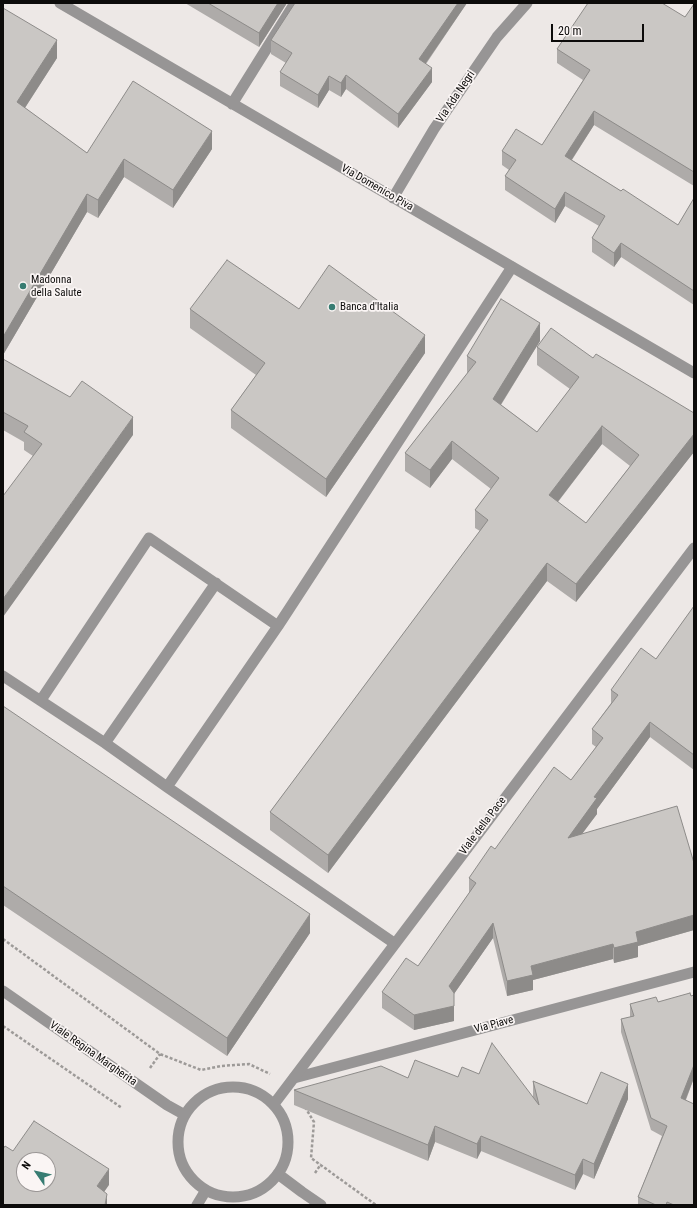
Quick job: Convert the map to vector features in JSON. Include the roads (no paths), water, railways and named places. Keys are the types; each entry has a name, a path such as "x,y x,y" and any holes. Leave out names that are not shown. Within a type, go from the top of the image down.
{"street":[{"name":"Via Domenico Piva","path":"60,3 694,373"},
{"path":"232,104 295,3"},
{"name":"Via Ada Negri","path":"393,198 434,129 497,37 527,3"},
{"path":"167,787 278,626 512,267"},
{"path":"41,700 149,538 278,626"},
{"name":"Viale della Pace","path":"274,1104 394,943 694,548"},
{"path":"105,743 216,583"},
{"path":"3,676 105,743 394,943"},
{"name":"Via Piave","path":"294,1078 694,972"},
{"name":"Viale Regina Margherita","path":"3,991 167,1105 185,1115"},
{"path":"227,1086 244,1087 260,1093 274,1104 284,1120 289,1138 286,1156 278,1174 267,1185 253,1194 237,1197 221,1196 206,1190 192,1179 183,1165 178,1148 179,1131 185,1115 196,1101 210,1091 227,1086"},
{"path":"278,1174 321,1205"},
{"path":"196,1205 206,1190"}],"place":[{"name":"Madonna della Salute","path":"23,286"},
{"name":"Banca d'Italia","path":"332,307"}]}
